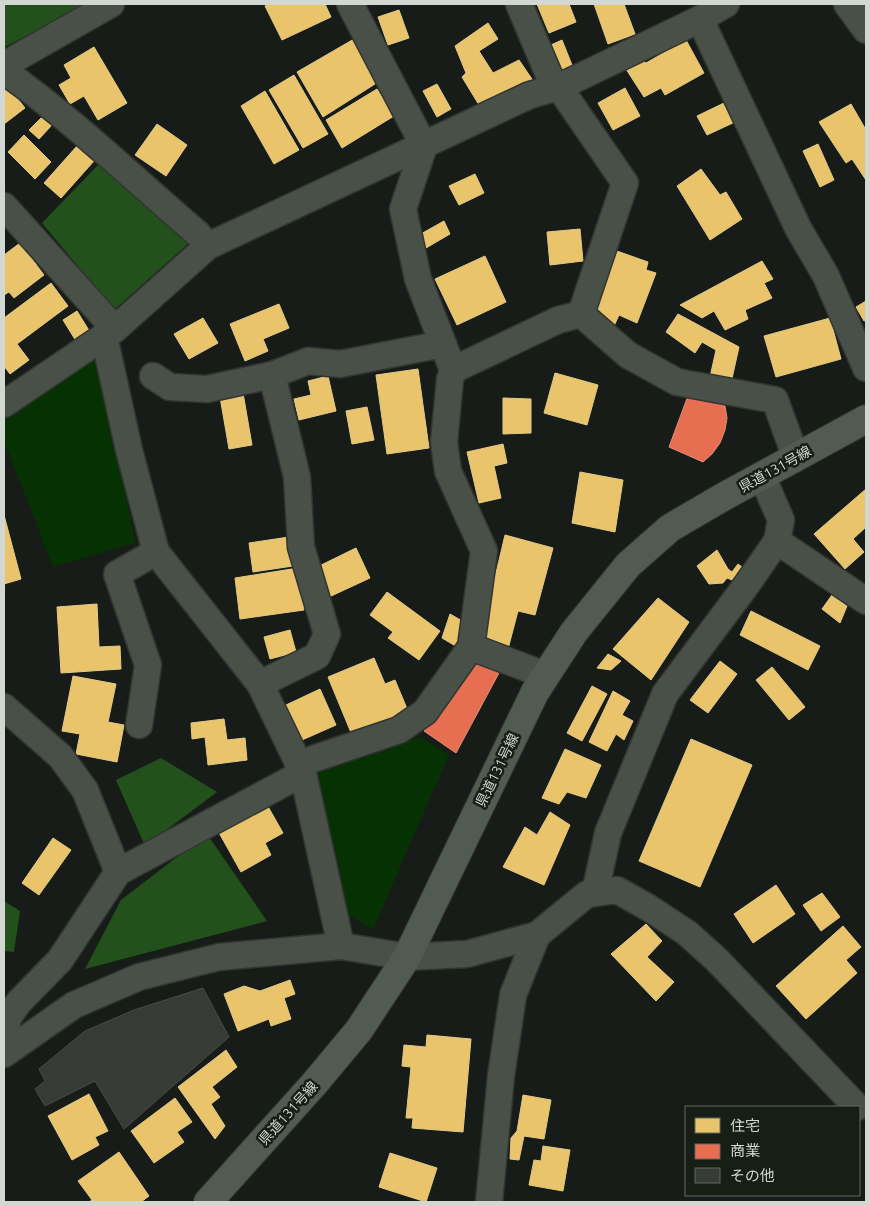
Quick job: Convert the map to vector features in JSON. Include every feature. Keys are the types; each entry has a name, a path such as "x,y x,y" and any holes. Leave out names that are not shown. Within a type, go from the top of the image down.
{"main road":[{"name":"県道131号線","path":"208,1202 314,1084 359,1030 408,957 535,692 574,632 628,565 670,528 866,419"}],"street":[{"path":"4,65 111,4"},
{"path":"6,1052 8,1019 19,1002 60,960 118,872 301,768 399,730 425,712 471,647 484,551 448,471 444,442 452,370 418,279 403,209 424,146 350,4"},
{"path":"519,4 556,87 625,183 582,314"},
{"path":"4,404 110,333 208,246 530,95 556,87 700,19 726,4"},
{"path":"847,4 866,30"},
{"path":"700,19 798,228 826,276 866,368"},
{"path":"4,71 42,98 68,120 198,234 208,246"},
{"path":"4,206 110,333 129,450 156,552 260,684 301,768 341,946"},
{"path":"452,370 558,320 582,314"},
{"path":"582,314 628,355 677,382 775,400 796,458"},
{"path":"153,376 170,387 207,389 272,375 308,361 340,364 443,344"},
{"path":"260,684 317,656 327,634 301,546 297,477 272,375"},
{"path":"594,893 608,833 664,694 745,587 777,541 782,520 762,476"},
{"path":"777,541 866,600"},
{"path":"139,725 148,665 117,574 156,552"},
{"path":"471,647 545,675"},
{"path":"4,708 60,756 85,790 118,872"},
{"path":"6,1052 74,1005 139,977 219,957 341,946 408,957 467,954 537,935 587,894 617,890 649,908 687,934 717,960 856,1106"},
{"path":"489,1202 501,1076 513,995 537,935"}],"green space":[{"path":"4,4 90,4 4,47"},
{"path":"100,163 190,242 114,310 42,223"},
{"path":"99,351 135,543 53,567 4,440 4,419"},
{"path":"420,737 449,755 373,929 349,915 317,771"},
{"path":"161,758 217,792 145,846 116,780"},
{"path":"207,834 267,921 85,969 121,900"},
{"path":"4,901 20,911 14,952 4,951"}],"building: 住宅":[{"path":"270,4 325,4 331,17 282,40 265,6"},
{"path":"537,4 569,4 576,22 549,33"},
{"path":"594,4 624,4 635,34 608,44"},
{"path":"399,10 409,38 388,45 378,17"},
{"path":"488,23 498,39 479,51 493,73 519,60 534,82 479,105 462,77 466,73 455,46"},
{"path":"354,39 375,84 323,117 297,72"},
{"path":"562,40 572,65 561,70 551,45"},
{"path":"686,40 704,73 665,95 661,88 644,97 626,69 642,60 646,63"},
{"path":"94,47 127,103 98,120 84,96 70,104 59,85 71,78 64,65"},
{"path":"294,75 328,134 303,148 269,90"},
{"path":"6,84 25,108 4,124 4,86"},
{"path":"437,84 451,109 437,117 423,91"},
{"path":"625,88 640,116 613,130 598,103"},
{"path":"377,89 394,116 342,148 326,120"},
{"path":"265,91 299,150 274,164 241,106"},
{"path":"726,102 735,122 707,135 697,116"},
{"path":"851,104 866,130 866,180 852,159 846,163 819,122"},
{"path":"43,116 52,125 39,139 29,130"},
{"path":"157,124 187,145 166,176 135,155"},
{"path":"24,135 51,162 35,179 8,152"},
{"path":"818,144 834,180 820,187 803,151"},
{"path":"77,146 94,161 61,198 44,183"},
{"path":"701,169 720,195 726,192 742,219 710,240 677,186"},
{"path":"475,174 484,193 459,205 449,186"},
{"path":"444,221 450,234 426,248 419,235"},
{"path":"580,229 583,261 550,265 547,232"},
{"path":"20,243 44,275 14,298 9,292 4,295 4,255"},
{"path":"614,250 648,262 646,270 656,273 637,323 619,315 614,326 594,306"},
{"path":"485,256 506,302 457,325 435,279"},
{"path":"762,261 773,279 764,283 772,298 745,310 748,319 725,330 714,311 702,318 680,305"},
{"path":"51,283 68,306 17,344 29,360 10,374 4,366 4,318"},
{"path":"866,301 866,320 864,321 856,307"},
{"path":"279,304 289,328 263,339 268,351 245,361 230,324"},
{"path":"77,311 90,332 76,341 63,320"},
{"path":"678,314 739,347 731,383 710,377 716,350 702,342 695,353 666,332"},
{"path":"203,318 218,343 189,359 174,334"},
{"path":"830,318 841,359 776,377 764,336"},
{"path":"418,369 429,448 387,454 376,375"},
{"path":"555,373 598,385 587,425 544,413"},
{"path":"328,376 336,411 299,420 294,399 311,395 308,381"},
{"path":"243,393 252,445 229,449 220,397"},
{"path":"503,398 531,399 531,433 503,434"},
{"path":"367,407 374,440 352,444 346,411"},
{"path":"503,444 507,463 494,466 501,498 479,503 467,452"},
{"path":"580,472 623,480 615,532 572,523"},
{"path":"866,489 866,527 853,539 864,552 845,569 814,534"},
{"path":"4,515 21,579 4,584"},
{"path":"505,535 553,548 535,615 518,611 508,649 484,641 490,598"},
{"path":"289,537 293,566 253,572 249,543"},
{"path":"356,548 370,578 329,597 315,568"},
{"path":"717,550 728,569 732,572 738,564 742,567 732,580 727,578 723,583 709,584 697,566"},
{"path":"298,568 304,610 240,619 235,578"},
{"path":"387,592 440,631 419,660 388,638 393,632 370,615"},
{"path":"832,595 847,606 840,623 822,609"},
{"path":"658,598 689,622 651,680 613,649"},
{"path":"97,604 99,647 120,646 121,669 61,673 57,607"},
{"path":"751,611 820,646 808,670 740,635"},
{"path":"450,614 464,622 459,648 442,638"},
{"path":"290,630 296,652 270,659 264,637"},
{"path":"608,654 621,661 611,670 597,668"},
{"path":"374,658 385,684 395,680 408,711 352,735 328,677"},
{"path":"720,661 737,674 708,713 690,700"},
{"path":"772,667 805,707 789,720 756,680"},
{"path":"73,676 116,684 108,722 124,725 117,762 76,754 80,734 62,731"},
{"path":"592,686 607,694 582,741 567,733"},
{"path":"320,689 336,725 302,740 286,705"},
{"path":"613,691 630,701 622,715 633,721 624,740 616,734 607,751 589,742"},
{"path":"224,719 227,740 245,738 247,760 208,765 205,737 192,739 191,723"},
{"path":"691,739 752,765 700,887 639,861"},
{"path":"565,749 601,765 586,798 567,792 559,804 542,798"},
{"path":"266,803 283,833 265,843 271,855 241,872 218,831"},
{"path":"550,812 570,825 544,885 503,867 525,827 537,835"},
{"path":"53,838 71,850 39,895 22,883"},
{"path":"776,885 795,914 753,943 734,914"},
{"path":"822,893 840,917 821,931 803,905"},
{"path":"646,924 662,941 647,957 674,982 656,1001 611,954"},
{"path":"843,926 861,947 846,960 857,973 806,1019 776,986"},
{"path":"290,980 295,994 284,998 291,1019 271,1026 269,1019 238,1031 224,994 244,986 260,991"},
{"path":"427,1035 471,1039 463,1132 412,1128 413,1118 406,1118 411,1067 402,1066 404,1045 426,1047"},
{"path":"226,1050 237,1067 212,1087 220,1097 211,1104 225,1126 215,1139 178,1087"},
{"path":"89,1094 108,1131 95,1137 99,1145 72,1160 48,1116"},
{"path":"523,1095 551,1100 544,1139 524,1136 519,1160 510,1159 511,1138 517,1131"},
{"path":"175,1098 192,1122 177,1132 184,1142 154,1163 131,1131"},
{"path":"543,1146 570,1150 563,1191 529,1185 534,1160 541,1161"},
{"path":"119,1152 149,1196 141,1202 89,1202 92,1200 78,1181"},
{"path":"390,1153 437,1168 426,1202 379,1187"}],"building: 商業":[{"path":"689,393 725,406 727,418 720,443 703,462 669,447"},
{"path":"475,657 499,673 456,753 424,731"}],"building: その他":[{"path":"203,988 229,1037 124,1129 95,1081 45,1106 35,1089 45,1081 39,1069 85,1031 134,1010"}]}
